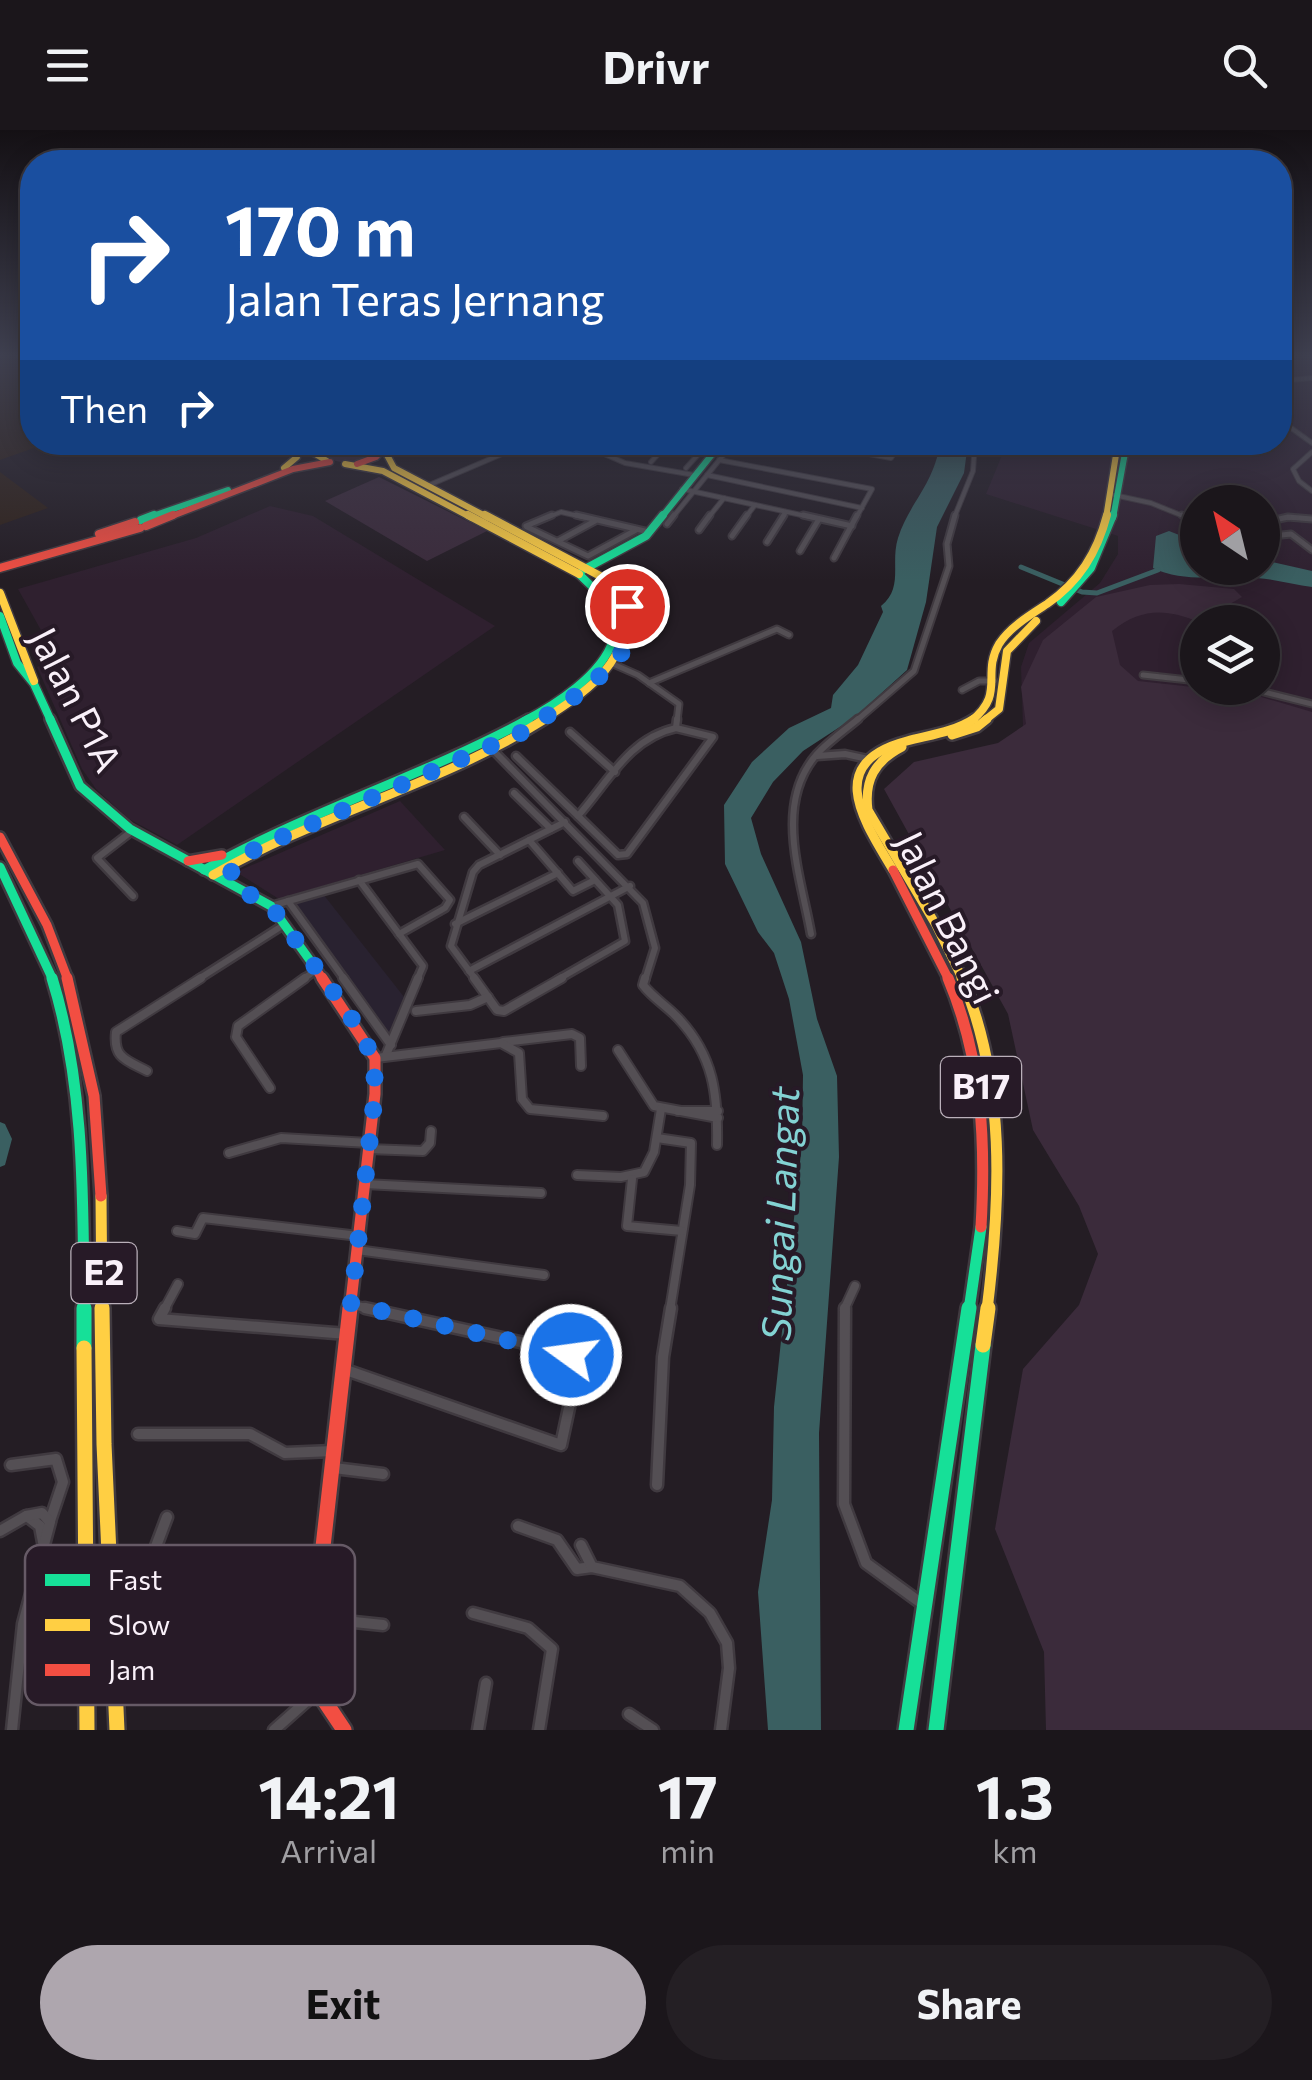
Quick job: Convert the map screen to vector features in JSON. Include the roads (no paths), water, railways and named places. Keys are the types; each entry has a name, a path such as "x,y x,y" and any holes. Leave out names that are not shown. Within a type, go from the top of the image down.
{"main road":[{"path":"140,524 276,472 295,460 295,455"},
{"path":"316,455 330,462"},
{"path":"345,464 368,461 373,455"},
{"path":"387,455 396,473"},
{"path":"588,567 643,531 688,491 696,473 714,455"},
{"name":"Jalan Bangi","path":"1115,495 1117,455"},
{"name":"Jalan Bangi","path":"936,1730 998,1216 1000,1169 995,1104 980,1026 958,970 868,810 864,792 872,768 892,751 965,732 994,715 1003,700 1006,647 1073,588 1096,552 1124,455"},
{"path":"2,565 140,524 301,466 330,462 396,473 426,486 588,567 623,597 630,614 628,640 561,707 490,748 238,855 186,861"},
{"path":"208,872 364,793 465,751 538,714 610,659 620,628 615,605 588,567 396,473 301,466"},
{"path":"503,524 526,526"},
{"name":"Jalan Bangi","path":"906,1730 980,1237 986,1169 982,1089 950,974 859,810 855,791 858,775 868,759 888,745 974,721 991,704 994,656 1006,636 1073,588"},
{"path":"0,592 34,684"},
{"name":"Jalan P1A","path":"0,616 17,663 34,684 76,781 92,799 132,830 271,906"},
{"path":"465,751 490,748 498,736"},
{"path":"350,808 364,793 388,790"},
{"name":"E2","path":"0,837 46,916 68,969 78,998 98,1105 105,1215 103,1370 110,1545"},
{"path":"238,855 230,874 243,891"},
{"name":"E2","path":"0,867 33,929 54,985 76,1096 84,1324 86,1545"},
{"path":"271,906 380,1057 323,1545"},
{"name":"E2","path":"87,1705 87,1730"},
{"name":"E2","path":"117,1705 118,1730"},
{"path":"327,1705 344,1730"}],"street":[{"path":"1312,452 1293,468 1299,481 1312,490"},
{"path":"426,486 502,455"},
{"path":"439,492 442,486 510,455"},
{"path":"607,455 624,463 696,473 862,508"},
{"path":"650,462 657,455"},
{"path":"747,455 872,489 834,558"},
{"path":"811,934 792,828 792,802 815,756 914,671 948,566 944,553 974,470 975,455"},
{"path":"667,524 688,491 852,526"},
{"path":"1115,495 1180,516"},
{"path":"699,530 724,498"},
{"path":"732,536 755,505"},
{"path":"1280,522 1309,518 1312,510"},
{"path":"526,526 558,512 643,531"},
{"path":"767,542 786,512"},
{"path":"800,551 819,519"},
{"path":"557,542 597,520"},
{"path":"526,526 588,556 643,531"},
{"path":"1280,535 1290,534 1312,550"},
{"path":"649,683 776,629 790,635"},
{"path":"610,659 679,704 676,728"},
{"path":"1143,675 1180,680"},
{"path":"962,690 979,681 995,682"},
{"path":"1280,696 1312,704"},
{"path":"516,756 618,855 627,854 713,736 709,732 676,728 660,731 642,742 578,816"},
{"path":"570,732 615,772"},
{"path":"490,748 644,903 653,933 654,956 643,975 643,985 686,1026 710,1061 718,1086 716,1145"},
{"path":"815,756 845,754 868,759"},
{"path":"514,793 551,829"},
{"path":"464,817 500,855"},
{"path":"565,822 475,869 454,925 451,946 500,1012 625,941 618,905 578,861"},
{"path":"577,834 589,828"},
{"path":"132,830 97,858 133,896"},
{"path":"529,840 573,891 595,880"},
{"path":"271,906 418,864 450,900 445,908 399,934"},
{"path":"454,925 558,874"},
{"path":"359,880 423,966 390,1045 380,1057"},
{"path":"470,972 630,886"},
{"path":"288,901 390,1045"},
{"path":"147,1071 118,1056 114,1047 116,1032 285,924"},
{"path":"270,1088 236,1037 238,1026 247,1016 318,970"},
{"path":"416,1011 470,1005 488,997"},
{"path":"380,1057 572,1034 580,1038 581,1066"},
{"path":"501,1042 519,1053 522,1099 530,1110 603,1116"},
{"path":"618,1050 650,1102 660,1108 718,1115"},
{"path":"577,1175 632,1179 651,1168 660,1108"},
{"path":"229,1153 258,1139 282,1136 424,1150 430,1143 431,1131"},
{"path":"657,1138 691,1142 663,1357 657,1485"},
{"path":"632,1179 626,1226 682,1231"},
{"path":"364,1184 541,1193"},
{"path":"177,1231 195,1234 203,1218 359,1236"},
{"path":"357,1250 479,1269 544,1274"},
{"path":"178,1284 160,1319 348,1334"},
{"path":"855,1286 842,1314 844,1504 866,1563 926,1606"},
{"path":"344,1370 461,1406 561,1445 578,1366 571,1355 351,1304"},
{"path":"138,1434 250,1434 285,1453 334,1451"},
{"path":"11,1465 24,1468 47,1458 56,1459 63,1470 64,1491 43,1543"},
{"path":"332,1468 383,1474"},
{"path":"0,1531 26,1516 42,1513 50,1522"},
{"path":"26,1516 40,1526 43,1543"},
{"path":"158,1545 167,1517"},
{"path":"518,1526 557,1540 577,1569 592,1567 680,1586 710,1614 727,1643 721,1730"},
{"path":"581,1545 592,1567"},
{"path":"12,1730 13,1686 25,1606"},
{"path":"473,1613 535,1630 548,1640 552,1648 539,1730"},
{"path":"355,1622 382,1625"},
{"path":"478,1730 486,1683"},
{"path":"274,1730 302,1705"},
{"path":"629,1714 653,1730"}],"water":[{"path":"966,455 964,473 937,527 926,602 907,670 855,717 803,751 773,782 751,818 761,854 801,942 817,1019 837,1076 839,1157 819,1433 821,1730 768,1730 758,1592 772,1500 774,1407 802,1143 803,1075 789,999 774,953 758,932 725,864 724,805 752,762 789,728 831,708 833,695 858,665 883,612 881,606 892,591 898,538 937,458"},
{"path":"1169,531 1180,535 1180,576 1153,568 1156,536"},
{"path":"1280,564 1312,571 1312,587 1280,582"}],"waterway":[{"path":"1021,567 1082,592 1097,593 1158,570"},
{"path":"0,1129 5,1139 0,1160"}],"water label":[{"name":"Sungai Langat","path":"781,1214"}]}
